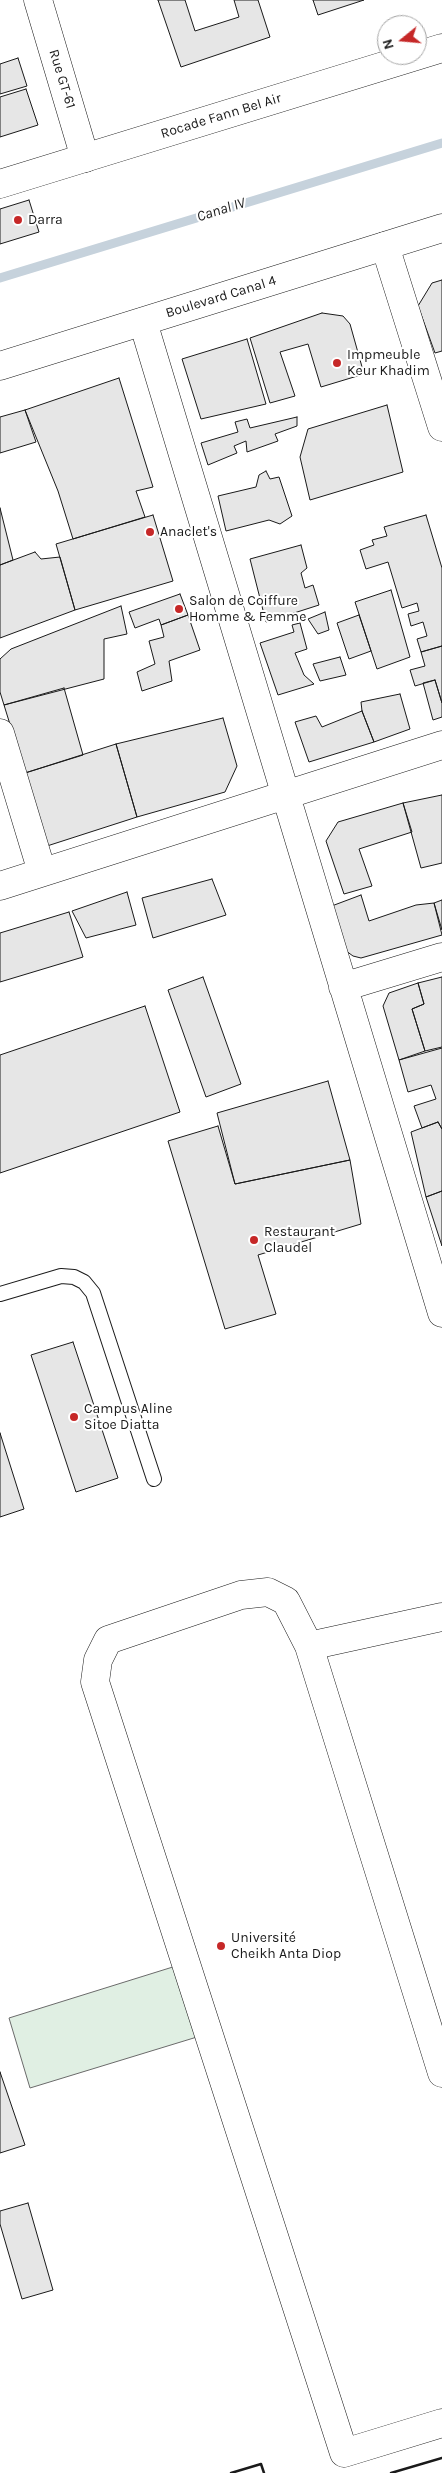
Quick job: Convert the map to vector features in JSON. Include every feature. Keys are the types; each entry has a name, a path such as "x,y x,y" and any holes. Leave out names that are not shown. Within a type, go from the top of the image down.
{"street":[{"name":"Rue GT-61","path":"38,0 85,158"},
{"name":"Rocade Fann Bel Air","path":"0,184 442,48"},
{"name":"Boulevard Canal 4","path":"0,366 442,228"},
{"path":"384,246 442,427"},
{"path":"143,322 442,1313"},
{"path":"0,732 42,872"},
{"path":"0,886 442,745"},
{"path":"344,987 442,957"},
{"path":"442,2073 309,1646 286,1602 268,1592 241,1595 108,1640 98,1660 95,1682 344,2453 442,2423"},
{"path":"309,1646 442,1617"}],"lane":[{"path":"0,1294 61,1276 74,1277 84,1282 93,1293 154,1480"}],"green space":[{"path":"176,1966 197,2037 30,2088 9,2018"}],"building":[{"path":"158,0 185,0 195,31 239,17 234,0 258,0 270,37 181,67"},
{"path":"313,0 364,0 318,15"},
{"path":"18,58 27,86 0,94 0,64"},
{"path":"26,89 38,125 0,137 0,97"},
{"name":"Darra","path":"29,200 39,232 0,244 0,209"},
{"path":"442,280 442,351 435,353 418,306 432,283"},
{"name":"Impmeuble Keur Khadim","path":"322,313 343,316 350,324 364,374 321,387 308,344 280,352 295,396 270,403 250,338"},
{"path":"247,339 266,404 201,419 182,359"},
{"path":"119,378 153,487 136,491 145,517 73,539 58,491 25,410"},
{"path":"387,405 403,472 310,500 300,457 308,429"},
{"path":"25,410 36,442 0,453 0,417"},
{"path":"297,417 297,426 275,434 278,441 247,452 246,441 234,446 237,453 208,465 201,443 238,432 235,422 247,419 250,428"},
{"path":"266,471 270,479 279,477 292,516 280,524 269,520 226,531 218,496 256,487 259,475"},
{"path":"0,508 13,560 0,565"},
{"path":"153,515 173,581 75,610 56,544"},
{"path":"426,515 442,568 442,646 421,652 417,639 427,636 423,622 411,626 408,614 419,611 417,603 402,608 388,562 366,569 360,550 374,545 372,540 387,536 384,527"},
{"path":"301,545 307,568 301,573 305,588 313,585 319,605 266,622 250,559"},
{"path":"35,552 41,559 60,557 75,610 0,638 0,565"},
{"path":"391,590 410,657 377,669 355,602"},
{"path":"180,594 188,615 161,625 159,619 135,628 129,612"},
{"path":"121,606 127,634 104,639 104,679 4,705 0,692 0,659 11,649"},
{"path":"325,612 329,630 318,634 308,619"},
{"path":"188,615 200,650 169,661 172,681 142,691 137,672 155,664 149,641 164,637 161,625"},
{"path":"359,615 371,651 349,659 337,623"},
{"path":"300,623 307,649 295,653 304,675 314,684 278,695 260,643 294,632 292,625"},
{"path":"442,646 442,703 435,680 415,686 410,670 425,666 421,652"},
{"path":"340,657 346,675 320,681 313,664"},
{"path":"435,680 442,703 442,717 433,720 423,683"},
{"path":"64,688 83,755 25,773 4,705"},
{"path":"400,694 410,729 374,742 362,711 361,702"},
{"path":"362,711 374,742 309,762 295,722 316,716 322,727"},
{"path":"223,718 237,766 225,792 137,817 116,744"},
{"path":"116,744 137,817 47,846 25,773"},
{"path":"442,795 442,863 421,868 403,803"},
{"path":"403,803 412,832 359,849 372,886 344,894 326,841 338,822"},
{"path":"212,879 226,915 153,938 142,898"},
{"path":"127,892 136,925 86,938 72,911"},
{"path":"361,895 369,921 416,905 434,903 442,935 361,958 353,956 342,948 329,907"},
{"path":"442,900 442,930 434,903"},
{"path":"69,912 83,957 0,982 0,933"},
{"path":"203,977 241,1084 206,1097 168,990"},
{"path":"442,977 442,1047 425,1051 412,1009 424,1004 418,983"},
{"path":"418,983 424,1004 412,1009 425,1051 399,1060 383,1006 389,993"},
{"path":"145,1006 180,1112 0,1173 0,1055"},
{"path":"442,1048 442,1129 438,1122 422,1128 414,1106 436,1099 431,1085 408,1092 399,1060"},
{"path":"328,1081 350,1160 235,1184 217,1113"},
{"path":"438,1122 442,1129 442,1191 426,1197 411,1132"},
{"name":"Restaurant Claudel","path":"218,1126 235,1184 350,1160 361,1224 258,1255 276,1314 225,1329 168,1141"},
{"path":"442,1191 442,1246 426,1197"},
{"name":"Campus Aline Sitoe Diatta","path":"73,1342 118,1478 76,1492 31,1355"},
{"path":"0,1433 24,1509 0,1517"},
{"path":"0,2072 25,2145 0,2153"},
{"path":"28,2203 53,2290 22,2299 0,2224 0,2211"}],"waterway":[{"name":"Canal IV","path":"0,278 442,143"}],"wall":[{"path":"391,2473 442,2458"},
{"path":"231,2473 261,2464 264,2473"}],"place":[{"name":"Darra","path":"18,220"},
{"name":"Impmeuble Keur Khadim","path":"337,363"},
{"name":"Anaclet's","path":"150,532"},
{"name":"Salon de Coiffure Homme & Femme","path":"179,609"},
{"name":"Restaurant Claudel","path":"254,1240"},
{"name":"Campus Aline Sitoe Diatta","path":"74,1417"},
{"name":"Université Cheikh Anta Diop","path":"221,1946"}]}
